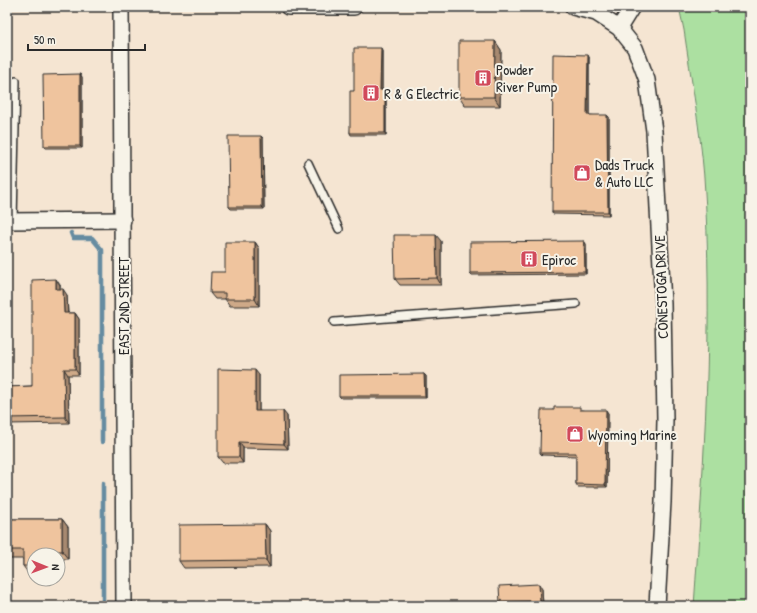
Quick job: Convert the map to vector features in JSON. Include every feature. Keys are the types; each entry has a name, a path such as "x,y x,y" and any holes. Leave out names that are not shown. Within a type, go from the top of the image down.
{"street":[{"name":"EAST 2ND STREET","path":"121,7 124,606"},
{"path":"288,7 354,7"},
{"name":"CONESTOGA DRIVE","path":"573,7 596,13 619,28 635,48 647,80 654,131 663,304 665,420 663,502 657,606"},
{"path":"619,28 632,7"},
{"path":"10,221 123,220"}],"lane":[{"path":"10,221 16,81"},
{"path":"308,163 339,229"},
{"path":"334,322 576,304"}],"shaded area":[{"path":"7,7 679,7 684,30 704,177 708,299 706,431 694,606 7,606"}],"green space":[{"path":"679,7 750,7 750,606 694,606 704,446 708,338 707,231 700,140 684,30"}],"building":[{"name":"Powder River Pump","path":"459,41 495,41 494,97 459,97"},
{"name":"R & G Electric","path":"354,48 381,48 380,90 385,90 385,133 350,133 350,91 354,91"},
{"name":"Dads Truck & Auto LLC","path":"553,54 588,55 587,115 607,115 608,212 552,212"},
{"path":"80,74 80,146 44,146 43,75"},
{"path":"228,136 261,136 262,207 229,207"},
{"path":"394,235 436,235 437,278 395,279"},
{"name":"Epiroc","path":"584,241 585,272 470,273 470,242"},
{"path":"225,242 255,242 255,299 225,299 225,293 210,293 211,272 225,272"},
{"path":"56,279 56,289 63,289 64,313 75,313 75,369 64,369 65,417 7,418 7,387 32,386 32,280"},
{"path":"218,369 255,370 255,411 283,411 284,444 239,442 239,457 218,457"},
{"path":"424,374 425,396 339,396 339,375"},
{"name":"Wyoming Marine","path":"554,407 580,407 580,410 606,410 605,485 576,484 576,453 540,453 541,410 554,410"},
{"path":"7,519 62,519 62,547 26,547 26,566 23,566 23,550 7,550"},
{"path":"265,524 266,560 179,561 179,525"},
{"path":"539,584 540,601 500,603 499,586"}],"waterway":[{"path":"71,233 73,238 92,238 102,250 102,442"},
{"path":"103,483 103,606"}],"place":[{"name":"Powder River Pump","path":"483,78"},
{"name":"R & G Electric","path":"371,93"},
{"name":"Dads Truck & Auto LLC","path":"582,173"},
{"name":"Epiroc","path":"529,259"},
{"name":"Wyoming Marine","path":"575,434"}]}
